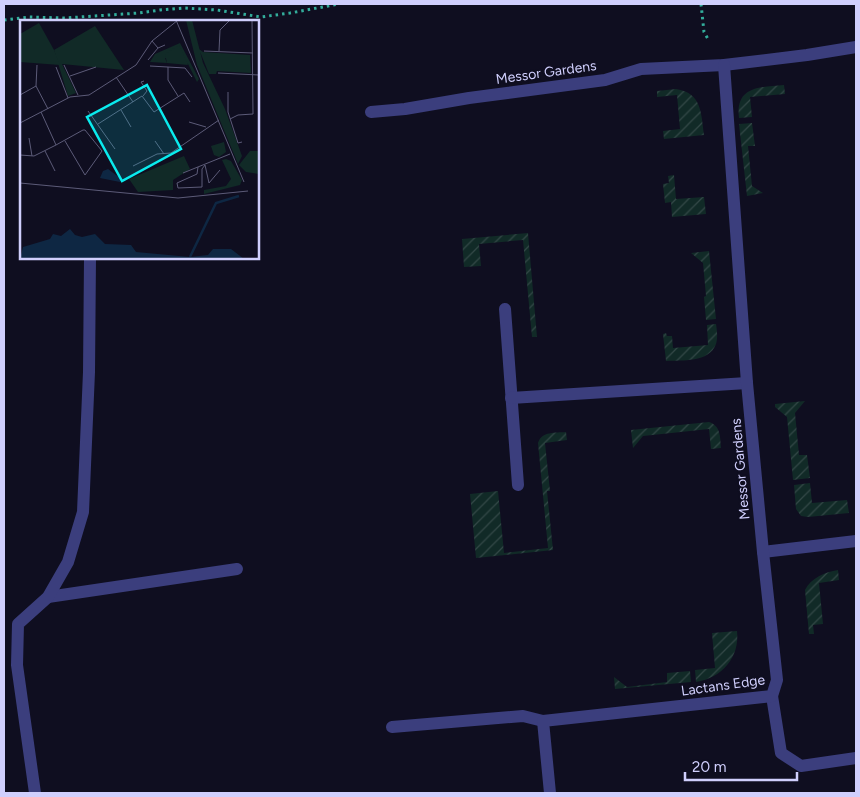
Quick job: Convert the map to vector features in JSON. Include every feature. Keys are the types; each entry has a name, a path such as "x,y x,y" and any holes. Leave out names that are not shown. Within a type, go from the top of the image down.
{"street":[{"name":"Messor Gardens","path":"371,112 406,109 469,98 605,80 641,70 724,65 856,47"},
{"name":"Messor Gardens","path":"724,65 747,383 763,552"},
{"path":"35,793 17,666 18,624 48,597 68,562 83,512 89,372 90,259"},
{"path":"505,309 518,485"},
{"path":"511,398 747,383"},
{"path":"763,552 856,541"},
{"name":"Lactans Edge","path":"392,726 523,716 543,721 772,696 777,680 763,552"},
{"path":"48,597 237,569"},
{"path":"772,696 781,753 801,766 856,758"},
{"path":"543,721 550,793"}],"path":[{"path":"4,20 29,17 65,18 184,8 217,10 261,17 339,4"},
{"path":"701,4 704,32 724,65"}],"green space":[{"path":"784,85 785,94 750,97 752,117 739,118 739,107 745,94 751,90 767,86"},
{"path":"676,89 691,95 699,105 704,135 664,139 663,131 680,129 677,95 657,97 657,91"},
{"path":"752,123 755,146 748,146 752,186 763,193 747,196 739,124"},
{"path":"674,175 676,199 704,197 706,214 672,217 671,202 665,203 663,184 669,183 668,176"},
{"path":"528,233 537,337 532,337 523,240 479,244 481,266 464,267 462,239"},
{"path":"709,251 716,319 706,320 703,263 691,253"},
{"path":"716,324 716,344 707,355 694,359 666,361 663,334 666,333 667,336 672,336 673,348 708,345 707,325"},
{"path":"805,401 795,413 799,455 807,455 810,478 793,480 787,417 775,407 775,404"},
{"path":"709,422 718,429 721,448 711,449 709,429 643,436 633,448 631,430"},
{"path":"566,432 567,440 545,443 550,491 547,491 553,550 476,558 470,494 498,491 504,553 548,548 538,443 543,436"},
{"path":"810,483 812,503 847,500 849,513 801,516 796,509 794,485"},
{"path":"838,570 839,580 819,583 823,624 813,625 814,634 809,634 805,590 819,576"},
{"path":"737,631 736,649 727,665 714,676 696,682 695,670 715,668 712,633"},
{"path":"690,671 691,682 615,689 614,677 627,687 667,682 667,673"}]}
